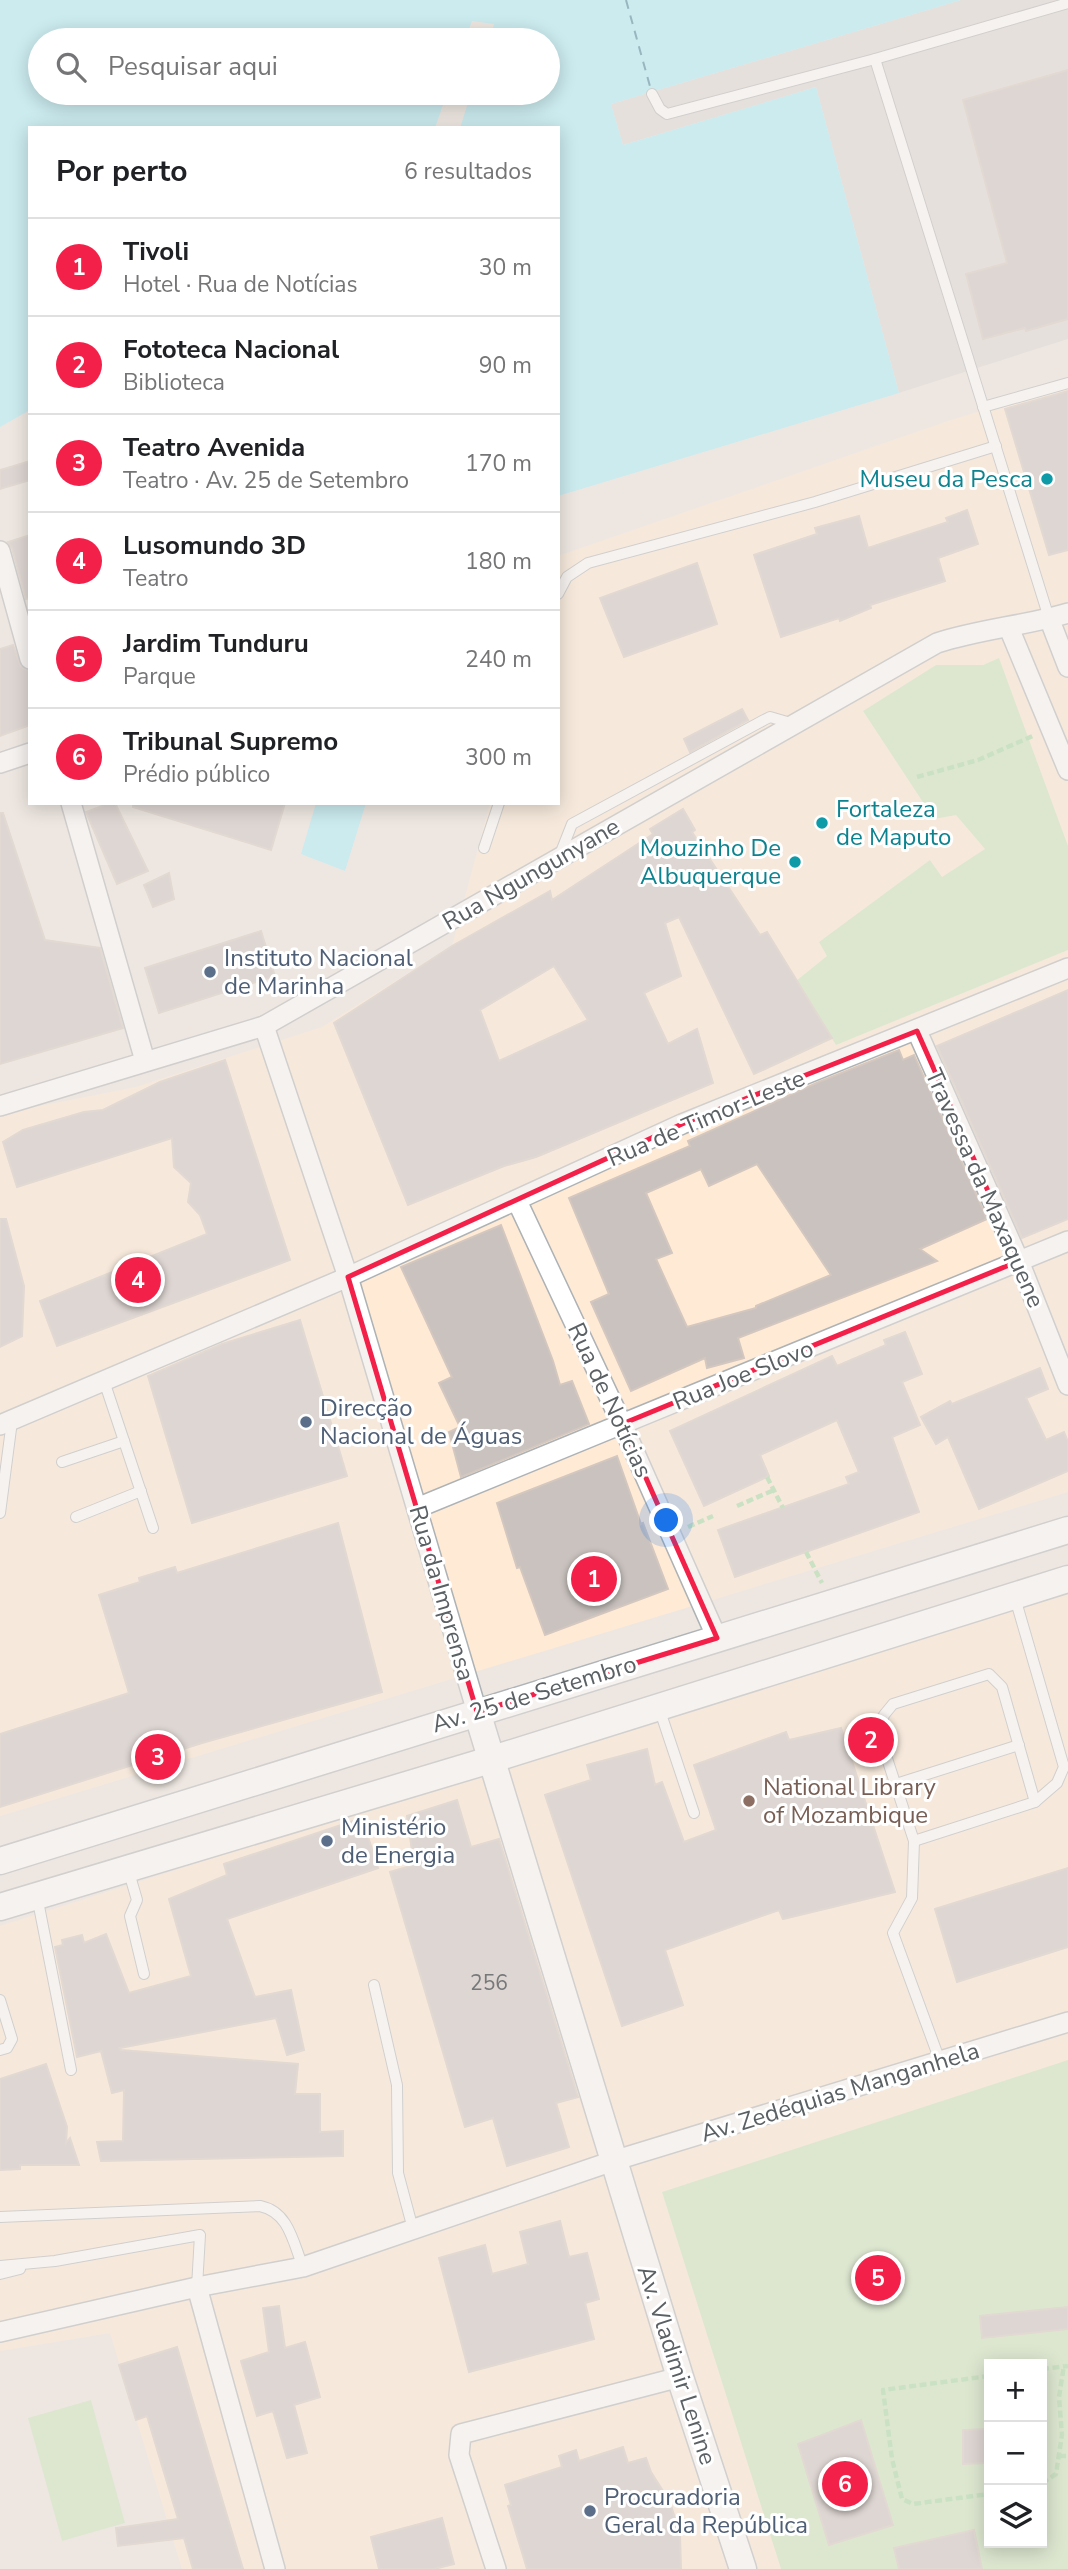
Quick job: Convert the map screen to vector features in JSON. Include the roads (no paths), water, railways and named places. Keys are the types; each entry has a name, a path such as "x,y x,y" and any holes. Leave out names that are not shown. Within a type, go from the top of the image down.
{"main road":[{"name":"Av. 25 de Setembro","path":"0,1861 1068,1530"},
{"name":"Av. 25 de Setembro","path":"0,1907 491,1760 1068,1578"},
{"name":"Rua da Imprensa","path":"477,1712 613,2161"},
{"name":"Av. Vladimir Lenine","path":"613,2161 743,2569"}],"street":[{"path":"0,551 28,652"},
{"name":"Rua Ngungunyane","path":"0,1106 264,1027 937,643 970,632 1009,628 1058,615"},
{"path":"1058,615 1068,667"},
{"path":"1009,628 1068,769"},
{"path":"0,762 28,754"},
{"path":"72,805 145,1061"},
{"name":"Rua de Timor-Leste","path":"6,1423 348,1277 682,1124 1068,968"},
{"name":"Rua da Imprensa","path":"264,1027 348,1277 477,1712"},
{"name":"Travessa da Maxaquene","path":"916,1031 1019,1261 1068,1385"},
{"name":"Rua de Notícias","path":"517,1201 622,1424 717,1638"},
{"name":"Rua Joe Slovo","path":"417,1508 1068,1241"},
{"name":"Av. Zedéquias Manganhela","path":"0,2332 197,2287 303,2267 613,2161 1068,2022"},
{"path":"197,2287 275,2569"},
{"path":"496,2569 459,2455 461,2434 680,2377"}],"lane":[{"path":"652,94 660,109 667,114 875,59 1068,3"},
{"path":"875,59 983,407 1058,615"},
{"path":"983,407 1068,383"},
{"path":"560,591 576,569 588,563 815,502 996,446"},
{"path":"484,848 498,805"},
{"path":"104,1381 153,1528"},
{"path":"0,1513 6,1423"},
{"path":"62,1462 124,1441"},
{"path":"76,1517 141,1491"},
{"path":"914,1841 1035,1802 1056,1783 1064,1767 1014,1594"},
{"path":"940,2061 893,1933 912,1898 914,1841 879,1734 884,1715 893,1704 989,1674 1002,1687 1035,1802"},
{"path":"659,1707 694,1813"},
{"path":"896,1784 1019,1745"},
{"path":"128,1868 137,1899 130,1916 144,1974"},
{"path":"37,1896 71,2070"},
{"path":"374,1985 397,2085 398,2173 413,2229"},
{"path":"0,2000 12,2039 7,2048 0,2050"},
{"path":"0,2217 260,2206 273,2209 285,2220 303,2267"},
{"path":"0,2266 55,2260 200,2235 197,2287"},
{"path":"0,2274 55,2260"}],"water":[{"path":"0,0 961,0 611,104 623,145 816,87 899,393 560,495 560,126 461,126 467,105 560,105 560,28 493,28 494,24 472,21 469,28 28,28 28,105 443,105 436,126 28,126 28,411 0,427"},
{"path":"315,805 365,805 345,871 301,854"}],"place":[{"name":"Museu da Pesca","path":"1047,479"},
{"name":"Fortaleza de Maputo","path":"822,823"},
{"name":"Mouzinho De Albuquerque","path":"795,862"},
{"name":"Instituto Nacional de Marinha","path":"210,972"},
{"name":"Lusomundo 3D","path":"138,1280"},
{"name":"Direcção Nacional de Águas","path":"306,1422"},
{"name":"Tivoli","path":"594,1579"},
{"name":"Fototeca Nacional","path":"871,1740"},
{"name":"Teatro Avenida","path":"158,1757"},
{"name":"National Library of Mozambique","path":"749,1801"},
{"name":"Ministério de Energia","path":"327,1841"},
{"name":"Jardim Tunduru","path":"878,2278"},
{"name":"Tribunal Supremo","path":"845,2484"},
{"name":"Procuradoria Geral da República","path":"590,2511"}]}
